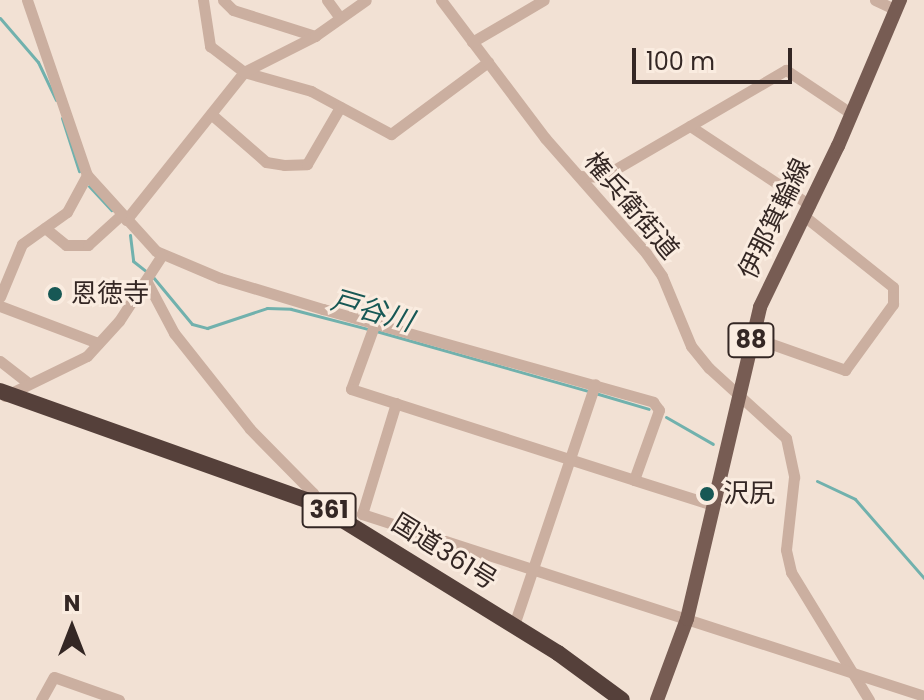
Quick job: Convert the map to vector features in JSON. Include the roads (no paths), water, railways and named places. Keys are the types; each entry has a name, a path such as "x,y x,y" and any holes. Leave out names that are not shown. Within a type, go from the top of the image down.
{"highway":[{"name":"国道361号","path":"3,395 357,518 622,700"}],"main road":[{"name":"伊那箕輪線","path":"657,700 687,619 737,394 768,285 807,211 898,5"}],"street":[{"path":"27,0 87,175 162,255 220,278 373,328 594,389 653,402 659,410 634,480"},
{"path":"203,0 204,32 210,46 244,72 311,91 391,134 488,62"},
{"path":"223,0 233,10 315,36"},
{"path":"327,0 340,18"},
{"path":"45,228 66,245 88,245 124,217 244,72 315,36 366,0"},
{"name":"権兵衛街道","path":"441,0 579,176 646,253 662,276 691,346 737,394 786,438 794,477 786,550 791,572 869,700"},
{"path":"472,42 544,0"},
{"path":"875,0 898,5"},
{"path":"579,176 602,177 786,70 852,114"},
{"path":"211,114 266,162 307,164 340,107"},
{"path":"690,126 807,211 893,287 893,304 845,370 752,337"},
{"path":"0,297 22,244 72,205 87,175"},
{"path":"3,395 87,356 147,281 162,255"},
{"path":"147,281 174,333 250,429 313,493 315,503"},
{"path":"0,306 98,343"},
{"path":"373,328 351,389 713,505"},
{"path":"0,361 27,382"},
{"path":"514,625 594,389"},
{"path":"396,403 357,518 687,619 855,677 924,696"},
{"path":"41,700 54,677 119,700"}],"waterway":[{"name":"戸谷川","path":"0,18 38,62 56,100"},
{"name":"戸谷川","path":"62,118 79,171"},
{"name":"戸谷川","path":"89,186 111,210"},
{"name":"戸谷川","path":"130,235 133,261 147,272"},
{"name":"戸谷川","path":"153,277 192,324 207,328 267,308 291,309 368,329"},
{"name":"戸谷川","path":"376,331 588,391"},
{"name":"戸谷川","path":"595,393 649,409"},
{"name":"戸谷川","path":"666,417 713,444"},
{"name":"戸谷川","path":"817,481 855,499 924,578"}],"place":[{"name":"恩徳寺","path":"55,294"},
{"name":"沢尻","path":"707,494"}]}
